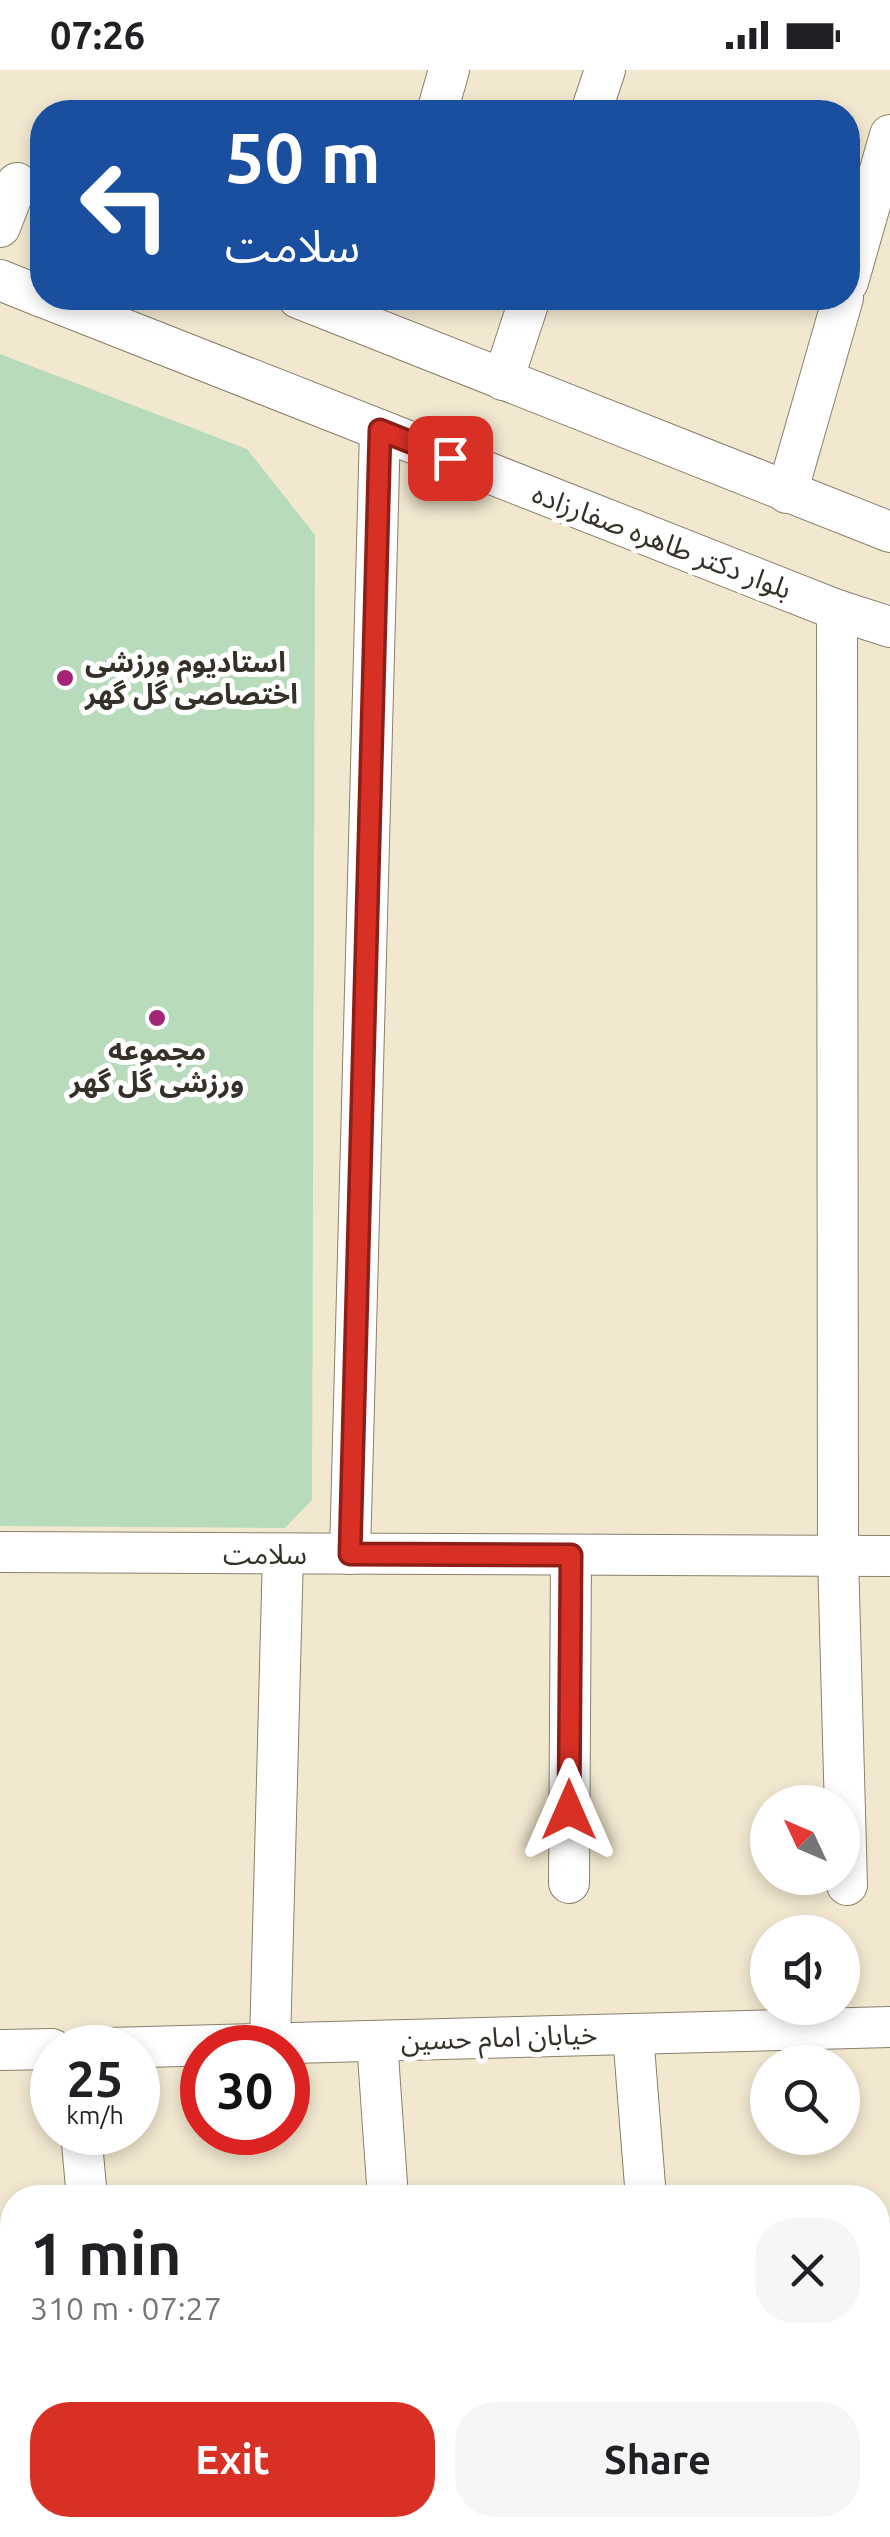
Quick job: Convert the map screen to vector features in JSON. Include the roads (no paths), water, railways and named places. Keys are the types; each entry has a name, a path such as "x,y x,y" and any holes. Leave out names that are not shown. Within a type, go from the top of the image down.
{"street":[{"path":"440,100 449,70"},
{"path":"595,100 605,70"},
{"path":"860,240 890,135"},
{"path":"0,228 20,184"},
{"name":"بلوار دکتر طاهره صفارزاده","path":"0,280 30,292"},
{"name":"بلوار دکتر طاهره صفارزاده","path":"77,310 837,610 890,627"},
{"path":"503,380 526,310"},
{"path":"787,493 840,310"},
{"path":"379,313 503,380 890,532"},
{"path":"350,1554 380,430"},
{"path":"837,610 838,1556 844,1785"},
{"name":"سلامت","path":"0,1552 890,1556"},
{"path":"270,2025 283,1554"},
{"path":"568,1883 571,1555"},
{"name":"خیابان امام حسین","path":"310,2042 890,2027"},
{"path":"632,2034 645,2185"},
{"path":"377,2041 387,2185"},
{"path":"0,2050 30,2049"},
{"path":"82,2155 86,2185"}],"place":[{"name":"استادیوم ورزشی اختصاصی گل گهر","path":"65,678"},
{"name":"مجموعه ورزشی گل گهر","path":"157,1018"}]}
